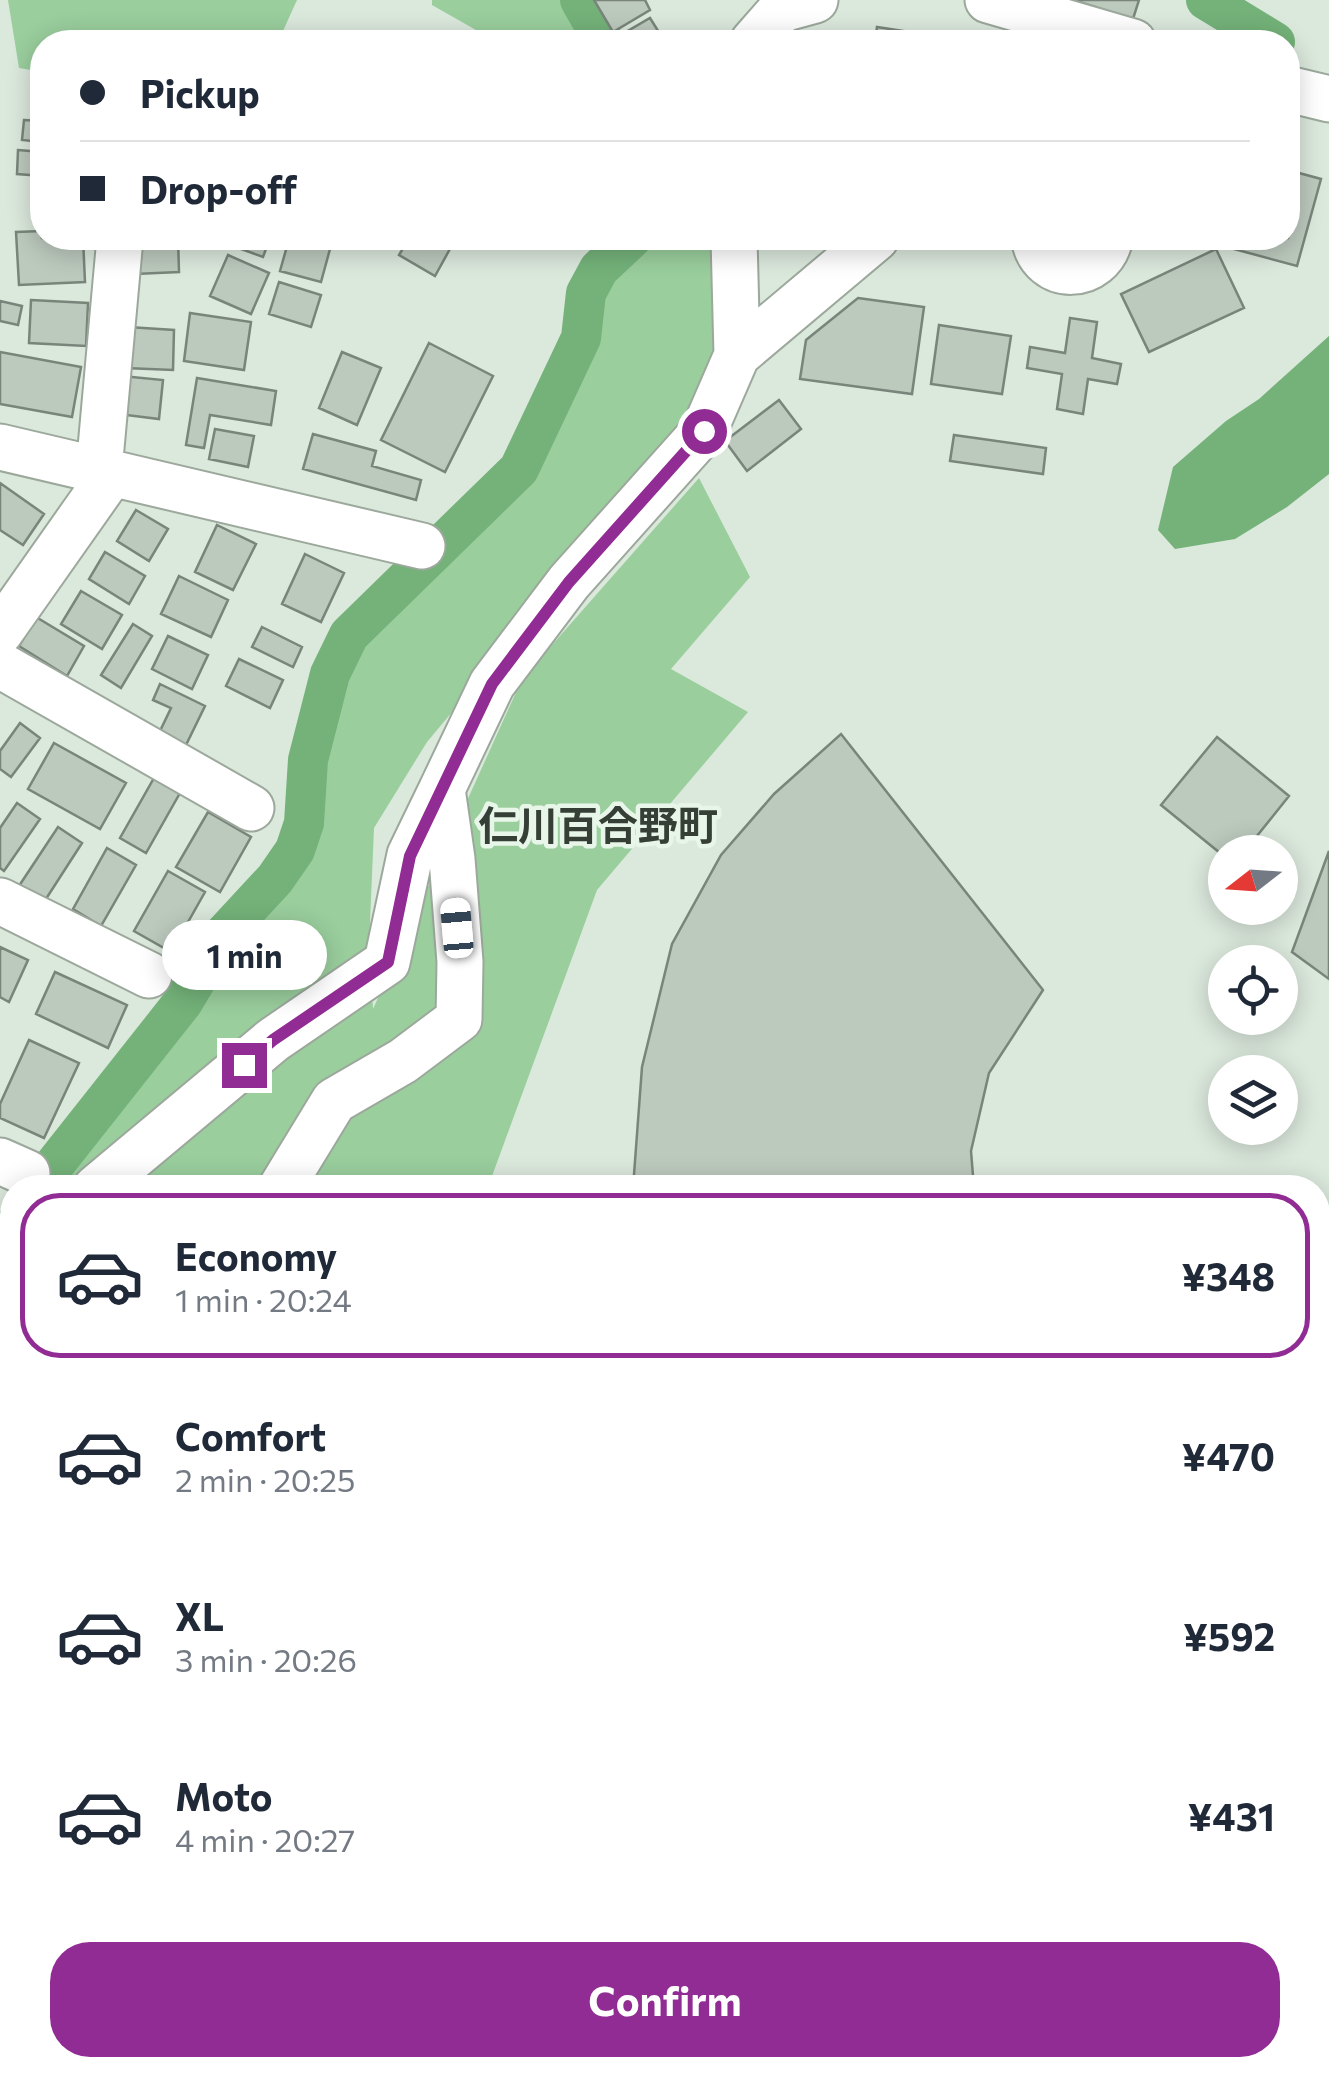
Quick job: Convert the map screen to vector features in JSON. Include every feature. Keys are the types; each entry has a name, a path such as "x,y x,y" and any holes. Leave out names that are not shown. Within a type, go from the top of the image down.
{"street":[{"path":"764,30 782,9 815,0"},
{"path":"1000,1 1095,30"},
{"path":"1300,91 1329,99"},
{"path":"0,632 105,472 119,250"},
{"path":"112,1175 273,1040 388,962 410,856 492,684 569,582 704,431 737,355 734,250"},
{"path":"737,355 862,250"},
{"path":"1039,250 1053,268 1068,273 1084,271 1098,263 1108,250"},
{"path":"0,447 422,546"},
{"path":"0,665 251,808"},
{"path":"289,1175 334,1100 403,1061 459,1019 460,962 442,789"},
{"path":"0,901 149,975"}],"shaded area":[{"path":"8,0 297,0 283,30 30,30 30,70 19,68"},
{"path":"432,0 587,0 607,30 476,30 432,5"},
{"path":"615,250 715,250 714,374 693,424 427,742 374,828 369,945 373,1009 522,679 699,478 750,577 671,669 748,712 597,890 492,1175 53,1175 220,956 315,816 341,659 508,507"},
{"path":"1329,336 1329,474 1287,507 1235,539 1175,549 1158,530 1173,467 1226,421 1259,399"}],"building":[{"path":"594,0 645,0 650,10 612,30"},
{"path":"1073,0 1139,0 1133,19"},
{"path":"650,18 658,30 629,30"},
{"path":"24,120 30,120 30,141 22,140"},
{"path":"18,150 30,151 30,175 17,174"},
{"path":"1300,173 1321,179 1297,266 1238,250 1300,250"},
{"path":"30,231 30,250 84,250 85,282 19,285 16,232"},
{"path":"134,250 178,250 179,272 135,274"},
{"path":"244,250 266,250 263,257"},
{"path":"286,250 330,250 321,282 280,271"},
{"path":"402,250 449,250 435,276 399,255"},
{"path":"1216,250 1244,308 1149,352 1121,294"},
{"path":"228,255 269,273 251,314 210,296"},
{"path":"279,282 321,295 311,327 269,314"},
{"path":"858,298 924,307 912,394 800,379 806,340"},
{"path":"31,300 88,303 86,346 29,343"},
{"path":"0,301 22,306 18,325 0,321"},
{"path":"190,313 251,322 244,370 184,361"},
{"path":"1070,318 1097,322 1092,358 1121,364 1117,384 1088,379 1083,414 1057,409 1062,374 1027,368 1030,347 1065,353"},
{"path":"939,325 1011,336 1002,394 931,384"},
{"path":"128,327 174,330 173,370 125,368"},
{"path":"429,343 493,376 445,472 381,440"},
{"path":"0,352 81,367 72,417 0,404"},
{"path":"342,352 381,368 357,425 319,408"},
{"path":"122,376 163,380 159,419 118,414"},
{"path":"197,378 276,391 271,425 210,415 204,448 186,445"},
{"path":"779,400 801,429 747,471 725,441"},
{"path":"215,429 254,436 248,467 209,459"},
{"path":"313,434 376,451 372,466 421,480 416,500 303,469"},
{"path":"954,435 1046,448 1043,474 950,461"},
{"path":"0,483 44,514 23,545 0,530"},
{"path":"136,510 168,529 149,561 117,541"},
{"path":"217,525 256,544 233,590 195,572"},
{"path":"105,552 145,576 129,604 89,579"},
{"path":"305,554 344,573 321,622 282,604"},
{"path":"179,576 228,600 211,637 161,614"},
{"path":"81,591 122,615 102,649 61,624"},
{"path":"36,617 84,646 67,676 19,646"},
{"path":"133,624 152,636 121,688 101,675"},
{"path":"262,627 302,647 293,667 252,647"},
{"path":"168,636 208,655 192,689 152,669"},
{"path":"239,659 283,680 270,708 226,686"},
{"path":"160,684 205,706 186,745 160,731 171,708 153,700"},
{"path":"20,723 40,738 11,777 0,769 0,751"},
{"path":"841,734 1043,990 989,1073 971,1151 973,1175 634,1175 642,1067 672,944 721,855 774,794"},
{"path":"1217,737 1289,796 1258,835 1208,835 1208,843 1161,805"},
{"path":"54,743 126,783 100,829 28,789"},
{"path":"154,778 180,793 146,853 120,838"},
{"path":"17,803 40,819 4,871 0,868 0,828"},
{"path":"208,812 251,837 220,892 176,867"},
{"path":"58,827 82,843 44,902 19,886"},
{"path":"107,848 136,865 101,926 73,909"},
{"path":"1329,851 1329,979 1298,956 1298,945 1295,945"},
{"path":"168,871 205,892 171,952 134,931"},
{"path":"0,947 28,960 9,1002 0,997"},
{"path":"55,972 127,1005 108,1048 36,1014"},
{"path":"29,1040 79,1063 44,1138 0,1118 0,1104"}],"waterway":[{"path":"580,0 597,30"},
{"path":"1206,0 1255,30"},
{"path":"46,1175 183,1002 223,935 275,879 295,850 304,823 308,760 330,674 349,635 519,469 581,338 586,293 599,269 619,250"}],"district":[{"name":"仁川百合野町","path":"598,826"}],"route":[{"path":"244,1065 273,1040 388,962 410,856 492,684 569,582 704,431"}]}
